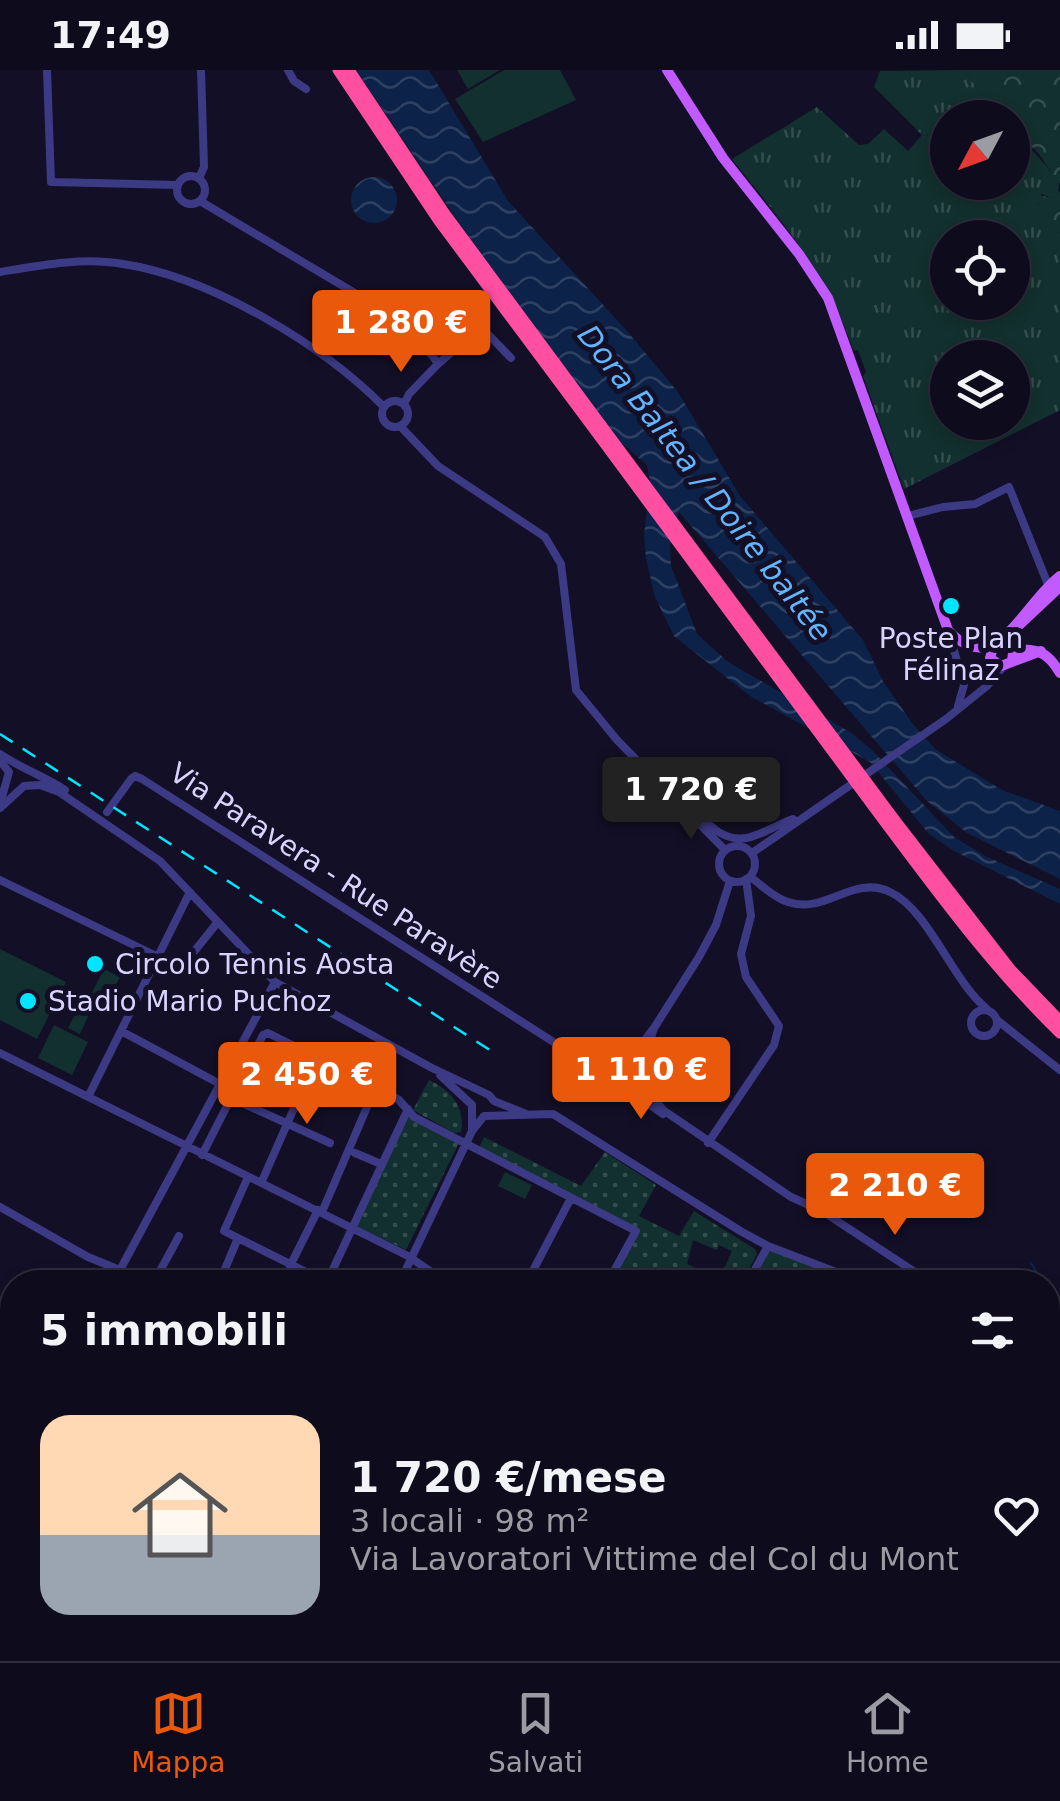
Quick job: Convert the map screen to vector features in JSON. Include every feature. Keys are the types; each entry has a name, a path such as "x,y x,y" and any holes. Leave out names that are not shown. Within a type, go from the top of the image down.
{"highway":[{"path":"338,70 439,221 1011,970 1060,1022"},
{"path":"349,70 445,214 873,806 944,901 1060,1033"}],"main road":[{"path":"667,70 723,158 799,254 828,298 948,630 966,648 1040,652 1049,657 1060,673"},
{"path":"952,644 963,653 991,660 1006,651 1016,628 1053,589 1060,576"},
{"path":"991,660 1006,651"}],"street":[{"path":"47,70 50,182 178,185 189,176 198,178 206,189 200,201 192,204 183,202 177,194 178,185"},
{"path":"198,178 204,168 201,70"},
{"path":"288,70 294,81 306,89"},
{"path":"200,201 376,305 438,364"},
{"path":"2,272 88,261 170,274 218,294 330,358 384,407"},
{"path":"404,404 395,401 384,407 385,423 393,428 401,426 408,418 404,404 409,394 481,328 511,358"},
{"path":"401,426 438,466 545,537 554,548 567,599 576,690 618,740 725,850"},
{"path":"908,516 975,504 1009,487 1053,589"},
{"path":"948,630 964,686 958,706"},
{"path":"752,852 987,686 1006,651"},
{"path":"932,727 982,685 991,660"},
{"path":"0,758 53,782 104,813 132,840"},
{"path":"0,758 9,777 21,787 61,790 104,813"},
{"path":"0,806 9,777 23,769"},
{"path":"0,806 28,780 23,769"},
{"name":"Via Paravera - Rue Paravère","path":"104,813 135,776 617,1078"},
{"path":"51,788 160,861 275,982 489,1095 494,1102 526,1114"},
{"path":"685,808 718,832 741,839 802,817"},
{"path":"752,852 737,845 725,850 718,865 723,876 765,886"},
{"path":"752,852 765,886 780,899 805,906 861,887 894,893 912,910 987,1010 1060,1070"},
{"path":"755,868 741,880 700,957 617,1078 627,1089 708,1143 912,1270"},
{"path":"0,880 181,968 217,924"},
{"path":"708,1143 774,1044 779,1026 746,977 741,954 752,916 741,880"},
{"path":"88,1098 190,892"},
{"path":"0,1208 97,1267 120,1270 275,982"},
{"path":"964,984 974,1003 970,1020 973,1031 982,1036 1007,1034 1020,1041"},
{"path":"974,1014 987,1010"},
{"path":"992,1034 997,1020"},
{"path":"654,1028 642,1067 644,1079 652,1098 676,1121"},
{"path":"121,1031 220,1084"},
{"path":"202,1155 268,1032 376,1086 414,1116 466,1145 636,1231 615,1270"},
{"path":"0,1053 185,1147 262,1181 411,1258 424,1270"},
{"path":"262,1181 317,1056"},
{"path":"603,1070 624,1064 642,1067"},
{"path":"432,1068 472,1108 487,1115 553,1114 768,1246 831,1270"},
{"path":"627,1089 638,1088 644,1079"},
{"path":"290,1266 320,1211 376,1086"},
{"path":"472,1132 474,1098 482,1094"},
{"path":"231,1098 328,1142"},
{"path":"406,1270 472,1132 494,1102"},
{"path":"332,1270 408,1109"},
{"path":"348,1151 382,1164"},
{"path":"248,1177 224,1228 299,1270"},
{"path":"534,1270 571,1198"},
{"path":"158,1270 178,1236"},
{"path":"224,1270 238,1238"},
{"path":"755,1270 768,1246"}],"green space":[{"path":"457,70 500,70 468,89"},
{"path":"504,70 560,70 576,100 483,142 455,99"},
{"path":"962,70 988,100 930,100 930,200 1030,200 1030,148 1059,180 1058,196 1042,194 1037,203 1060,233 1060,410 1030,425 1030,340 930,340 930,440 1001,440 904,489 863,376 866,372 858,350 854,351 831,297 802,249 732,159 817,107 859,145 868,144 884,129 908,151 922,135 874,87 880,71"},
{"path":"962,70 1060,70 1060,184 1030,145 1030,100 988,100"},
{"path":"1060,190 1060,233 1033,193 1050,198"},
{"name":"Stadio Mario Puchoz","path":"0,949 66,982 37,1039 0,1020"},
{"path":"104,969 120,977 104,1008 88,1000"},
{"path":"82,1001 93,1006 80,1034 68,1028"},
{"path":"54,1025 88,1042 72,1075 38,1058"},
{"path":"429,1080 455,1101 461,1115 461,1132 454,1133 413,1110"},
{"path":"407,1117 459,1143 406,1250 354,1225"},
{"path":"484,1137 581,1186 605,1152 656,1185 639,1216 679,1236 694,1211 755,1249 757,1254 749,1270 726,1270 732,1251 719,1245 717,1250 693,1240 687,1264 700,1270 617,1270 639,1231 479,1148"},
{"path":"505,1172 532,1185 525,1199 498,1186"},
{"path":"770,1250 816,1268 816,1270 759,1270"}],"water":[{"name":"Dora Baltea / Doire baltée","path":"356,70 429,70 508,201 678,392 740,496 863,640 883,681 912,723 935,749 1002,790 1060,811 1060,879 967,833 927,801 679,512 670,547 671,566 697,634 728,662 850,732 954,837 987,857 1060,889 1060,904 954,851 929,834 870,762 750,696 674,636 655,597 646,559 644,536 650,481 647,465 620,442 471,240"},
{"path":"374,177 390,184 397,200 390,216 374,223 358,216 351,200 358,184"}],"waterway":[{"path":"1031,1263 1035,1270"}],"railway":[{"path":"0,734 499,1056"}],"place":[{"name":"Poste Plan Félinaz","path":"951,606"},
{"name":"Circolo Tennis Aosta","path":"95,964"},
{"name":"Stadio Mario Puchoz","path":"28,1001"}]}
